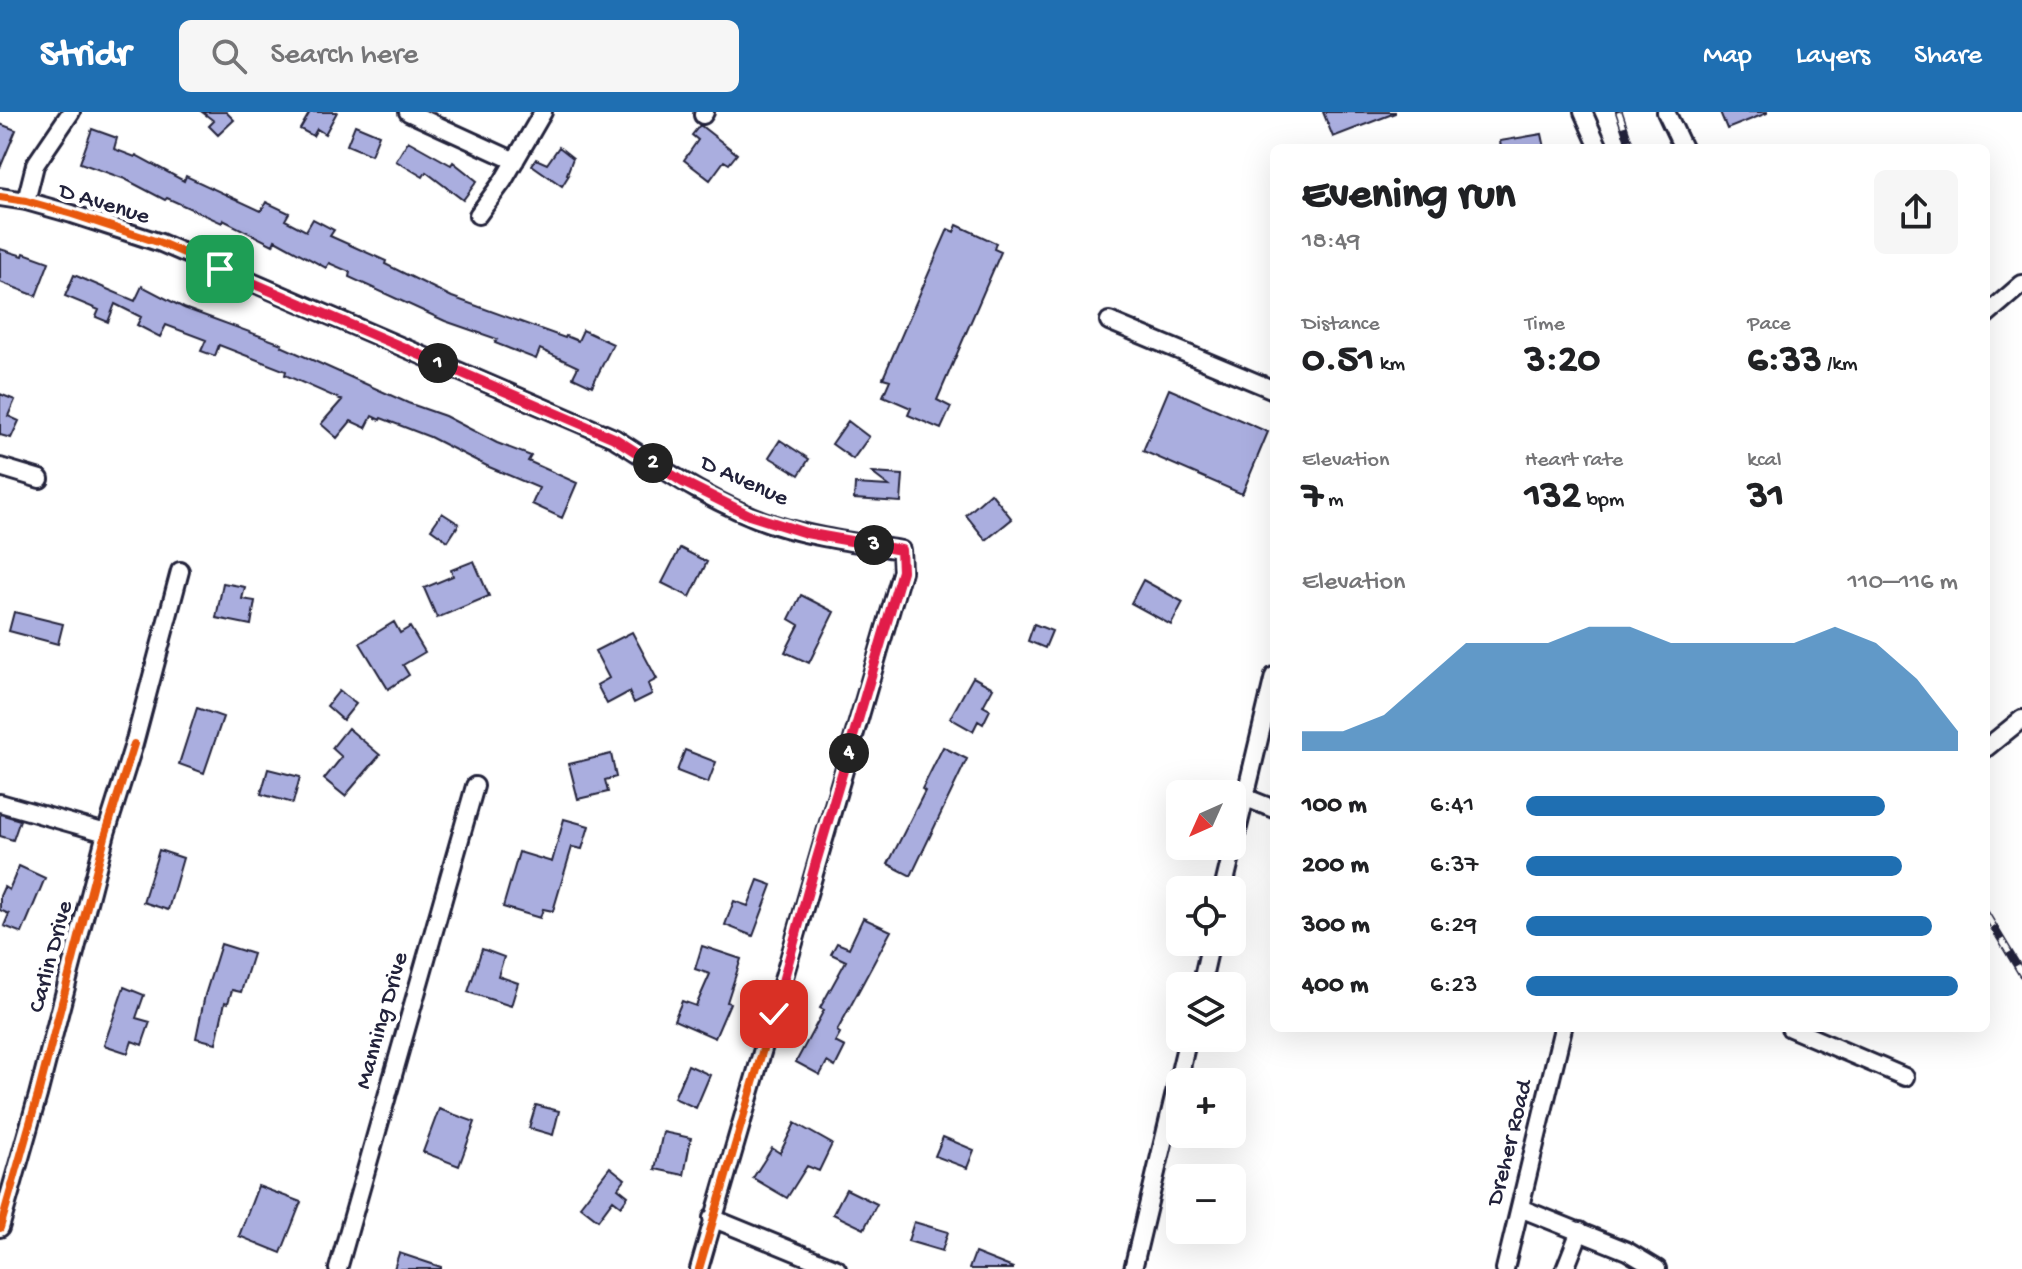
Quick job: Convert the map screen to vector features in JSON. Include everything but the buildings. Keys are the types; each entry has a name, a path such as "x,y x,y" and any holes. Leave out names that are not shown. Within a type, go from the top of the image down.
{"street":[{"path":"26,201 35,165 71,112"},
{"path":"408,112 515,161"},
{"path":"478,215 515,161 543,112"},
{"path":"1583,112 1597,144"},
{"path":"1666,112 1681,144"},
{"name":"D Avenue","path":"0,197 26,201 161,243 614,438 683,482 749,515 806,533 901,550 902,571 712,1218"},
{"path":"1990,312 2022,284"},
{"path":"1109,321 1270,388"},
{"path":"0,467 40,479"},
{"name":"Carlin Drive","path":"0,1228 180,571"},
{"path":"1246,789 1270,692"},
{"path":"1990,745 2022,719"},
{"name":"Manning Drive","path":"338,1269 475,786"},
{"path":"1246,798 1270,807"},
{"path":"0,803 106,833"},
{"name":"Dreher Road","path":"1505,1269 1562,1032"},
{"path":"1799,1032 1905,1077"},
{"path":"1133,1269 1185,1052"},
{"path":"1520,1208 1627,1251 1657,1269"},
{"path":"699,1269 712,1218 837,1269"},
{"path":"1565,1269 1580,1231"}],"railway":[{"path":"1619,112 1630,144"},
{"path":"1990,921 2022,974"}],"cycle path":[{"path":"0,197 72,214 161,243 614,438 692,487 754,517 806,533 901,550 902,571 699,1269"},
{"path":"0,1228 106,833 134,744"}],"route":[{"path":"220,269 614,438 683,482 749,515 806,533 901,550 902,571 774,1014"}]}
